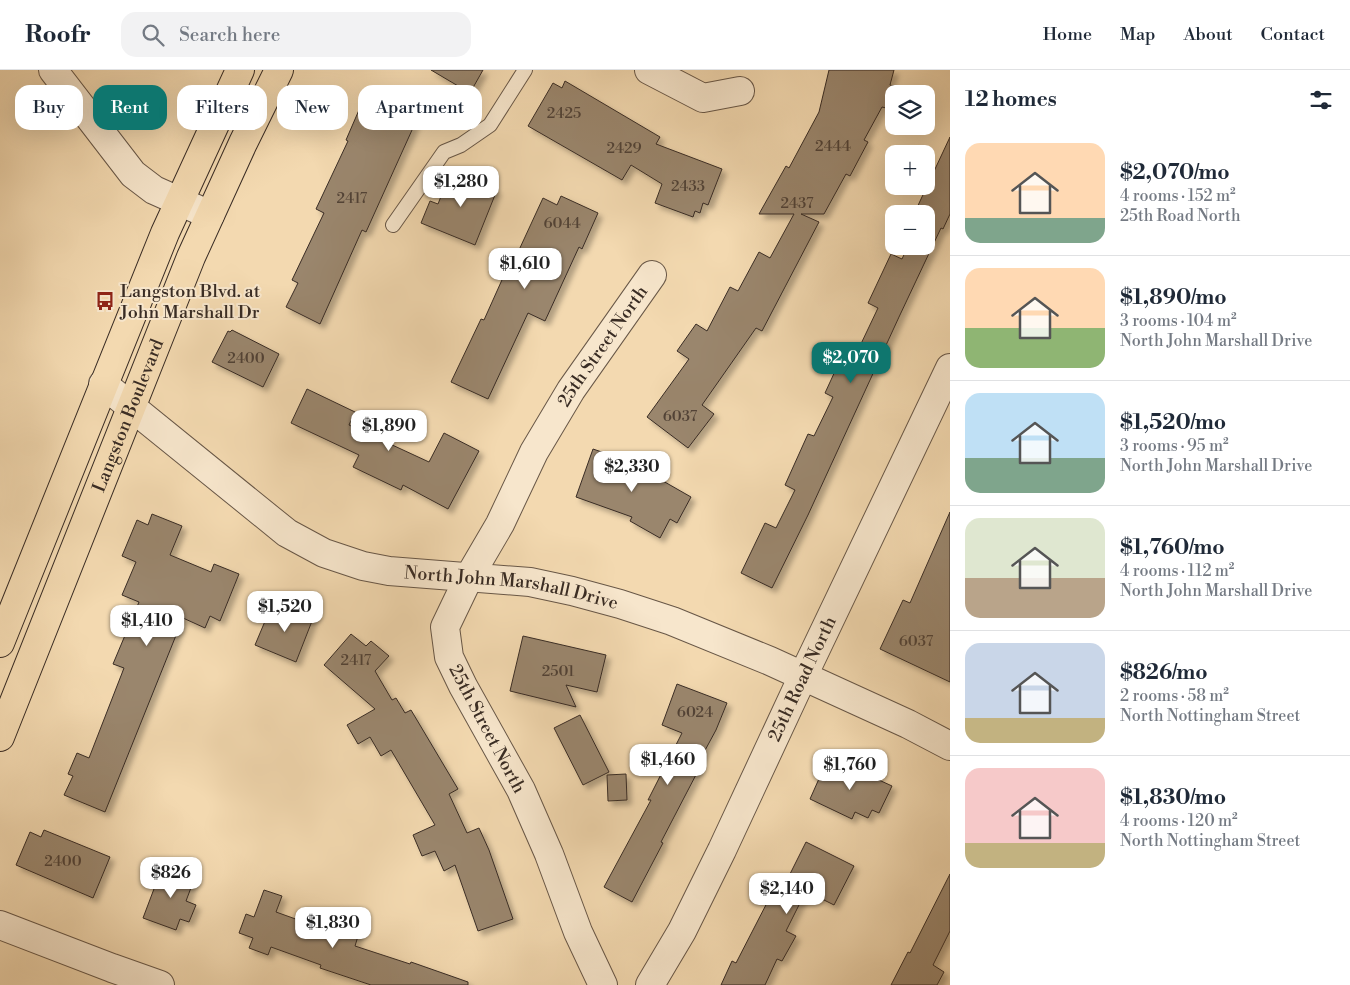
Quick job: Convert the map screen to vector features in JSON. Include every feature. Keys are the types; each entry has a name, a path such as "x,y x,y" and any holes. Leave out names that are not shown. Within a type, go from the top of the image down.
{"main road":[{"name":"Langston Boulevard","path":"0,642 103,384 179,202 240,70"},
{"name":"Langston Boulevard","path":"0,738 131,407 210,215 279,70"}],"street":[{"path":"54,70 133,174 154,190 210,215"},
{"path":"648,70 702,98 740,91"},
{"name":"25th Street North","path":"603,985 578,932 549,854 521,790 449,657 445,627 469,577 500,524 534,452 571,390 652,274"},
{"name":"25th Road North","path":"650,985 682,932 718,858 950,368"},
{"name":"North John Marshall Drive","path":"103,384 287,533 324,553 363,566 388,571 530,582 620,604 672,621 803,676 908,724 950,746"},
{"path":"0,925 160,985"}],"lane":[{"path":"393,225 444,152 461,145 490,125 525,70"}],"building":[{"path":"431,70 483,70 475,85 456,85"},
{"path":"829,70 894,70 890,85 885,85 885,108 882,107 864,140 868,142 850,176 846,174 824,214 801,214 819,222 762,331 756,328 702,405 714,414 688,448 647,417 689,359 677,351 696,324 707,331 730,287 738,291 759,252 770,258 794,214 759,214 786,166 789,168 819,112"},
{"path":"565,81 660,137 656,144 722,169 708,205 703,203 700,213 695,211 693,217 655,203 662,184 631,165 622,180 528,126 553,83 562,88"},
{"path":"358,112 358,130 412,130 366,232 362,230 320,324 286,307 298,283 292,280 324,213 316,209 348,141 346,140"},
{"path":"950,137 950,214 935,241 935,205 918,205 923,195 935,195 935,169"},
{"path":"451,171 497,190 475,245 421,223 430,201 438,204"},
{"path":"561,196 598,213 582,249 579,247 545,321 528,313 488,399 451,382 481,319 484,320 510,262 513,263 543,198 557,205"},
{"path":"891,255 902,259 904,255 928,255 808,515 772,588 741,573 765,523 776,528 795,490 785,485 808,434 814,436 833,397 825,393 848,343 859,348 878,308 868,303"},
{"path":"232,330 279,354 263,387 212,362 228,331"},
{"path":"307,389 355,412 349,425 429,462 444,433 479,451 448,509 403,485 401,490 353,467 359,455 291,423"},
{"path":"593,449 628,461 691,497 677,523 670,519 660,538 630,521 632,517 576,497"},
{"path":"950,512 950,682 880,649 903,600 910,603"},
{"path":"152,514 182,526 170,555 211,572 214,564 239,574 220,621 210,616 205,628 183,618 105,812 64,795 73,776 68,774 77,753 89,758 124,668 113,664 139,602 122,595 136,562 122,556 137,520 148,525"},
{"path":"271,607 288,614 291,607 314,616 296,662 255,645"},
{"path":"351,634 366,646 371,641 389,656 375,671 392,700 396,698 405,713 411,710 458,789 449,794 467,833 479,828 489,850 513,919 478,931 455,865 444,871 435,851 422,856 413,835 435,825 391,750 381,756 370,737 358,744 347,725 375,709 324,665"},
{"path":"523,636 606,655 597,692 566,685 576,707 510,691"},
{"path":"677,684 727,703 716,730 696,767 699,769 632,902 604,887 651,800 648,800 682,733 662,725"},
{"path":"580,715 609,772 583,785 554,728"},
{"path":"826,763 841,770 844,764 892,786 879,813 872,810 868,818 855,812 852,819 810,799"},
{"path":"626,774 627,800 608,801 607,775"},
{"path":"44,830 110,857 93,898 16,865 30,832 41,837"},
{"path":"806,842 854,866 834,905 806,891 786,931 796,936 782,961 777,959 765,985 721,985 732,961 736,963 770,897 777,900"},
{"path":"163,865 195,877 186,901 196,905 189,922 180,919 176,930 143,918"},
{"path":"950,874 950,931 933,965 944,972 937,985 891,985 908,952 910,953"},
{"path":"264,890 282,896 276,912 332,932 334,925 359,933 355,946 410,964 411,962 468,982 468,985 371,985 320,968 321,965 271,947 268,955 249,948 253,938 239,933 246,914 254,917"}],"place":[{"name":"Langston Blvd. at John Marshall Dr","path":"105,301"}]}
